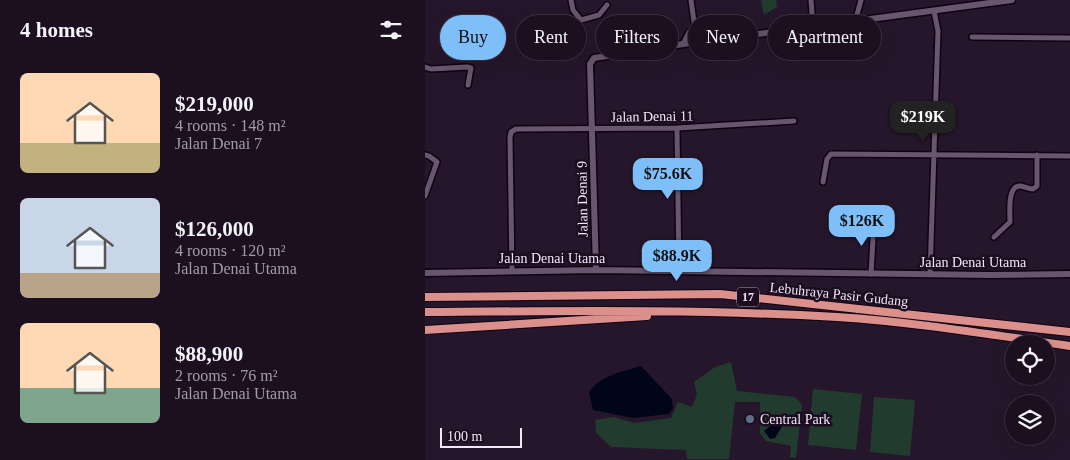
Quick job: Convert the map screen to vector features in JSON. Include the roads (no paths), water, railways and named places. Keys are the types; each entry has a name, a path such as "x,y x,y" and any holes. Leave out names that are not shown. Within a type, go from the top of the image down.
{"highway":[{"name":"Lebuhraya Pasir Gudang","path":"425,297 720,294 1070,332"},
{"name":"Lebuhraya Pasir Gudang","path":"425,312 719,311 839,318 916,325 1070,346"},
{"path":"425,330 719,311"}],"street":[{"path":"571,0 573,10 581,20 599,15 607,5"},
{"path":"691,0 693,15"},
{"path":"811,0 812,15"},
{"path":"857,15 861,0"},
{"path":"881,18 1012,0"},
{"path":"930,274 932,153 938,31 935,11"},
{"path":"683,44 768,33"},
{"path":"683,44 688,34"},
{"path":"972,37 1070,38"},
{"name":"Jalan Denai 9","path":"595,270 591,60 597,57 683,44"},
{"path":"425,67 431,69 471,68 468,85"},
{"name":"Jalan Denai 11","path":"512,271 511,132 516,130 593,128 677,128 794,121"},
{"path":"677,128 679,271"},
{"path":"823,182 827,158 831,154 932,153 1070,156"},
{"path":"425,155 437,162 425,196"},
{"path":"994,237 1010,222 1011,192 1020,186 1033,189 1037,186 1037,155"},
{"path":"871,274 874,220"},
{"name":"Jalan Denai Utama","path":"425,273 595,270 871,274 1070,274"}],"water":[{"path":"641,366 672,399 673,409 669,414 633,418 593,410 589,392 594,386 612,375"},
{"path":"775,422 781,422 783,425 775,438 770,439 764,431"}],"place":[{"name":"Central Park","path":"750,419"}]}
